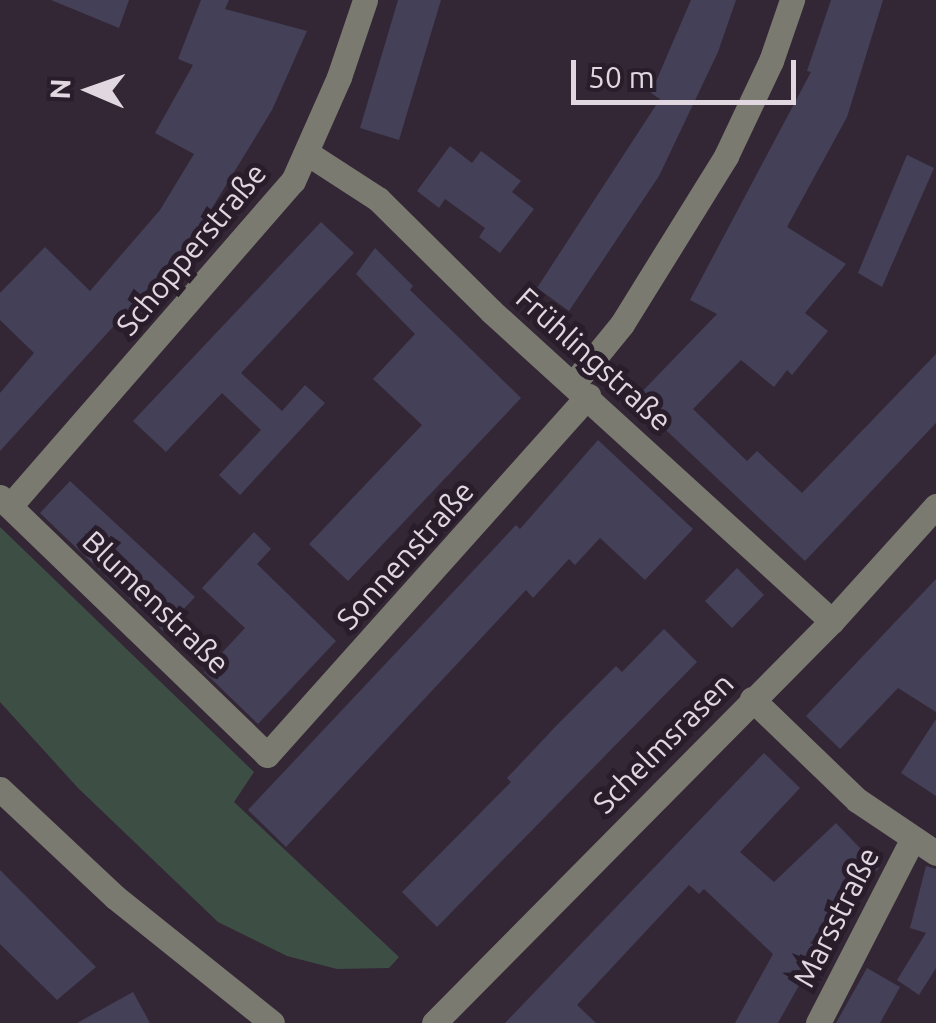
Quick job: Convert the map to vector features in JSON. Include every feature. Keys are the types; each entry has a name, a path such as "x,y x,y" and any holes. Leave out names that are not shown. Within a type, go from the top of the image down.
{"street":[{"name":"Schopperstraße","path":"5,501 264,219 307,154 365,0"},
{"name":"Sonnenstraße","path":"266,755 581,389 726,156 771,61 792,0"},
{"name":"Frühlingstraße","path":"307,154 378,199 492,311 832,621"},
{"name":"Blumenstraße","path":"5,501 266,755"},
{"name":"Schelmsrasen","path":"434,1023 832,621 936,506"},
{"path":"752,699 857,800 936,853"},
{"path":"0,790 115,897 272,1023"},
{"name":"Marsstraße","path":"818,1023 912,840"}],"green space":[{"path":"0,527 254,772 234,802 399,957 389,968 337,969 287,956 218,922 78,788 0,702"}],"building":[{"path":"51,0 129,0 119,28"},
{"path":"201,0 229,0 225,9 307,31 272,110 193,239 0,451 0,393 34,353 0,320 0,293 45,247 90,291 160,210 194,154 155,133 193,65 178,59"},
{"path":"398,0 441,0 399,140 360,128"},
{"path":"691,0 736,0 718,52 659,176 569,311 537,288 660,99 651,93"},
{"path":"831,0 883,0 847,117 787,227 846,264 805,313 828,331 792,375 787,370 774,387 741,360 693,409 747,461 757,451 802,493 936,354 936,423 805,561 634,400 717,314 690,300 811,72 807,71"},
{"path":"450,146 472,163 481,151 521,181 512,192 534,209 500,253 479,237 485,228 445,199 439,208 417,191"},
{"path":"907,155 934,168 882,287 858,273"},
{"path":"321,222 354,253 241,373 282,411 305,385 325,403 240,495 219,475 261,430 222,393 166,452 133,421"},
{"path":"375,248 413,286 410,290 521,398 348,581 309,544 422,425 373,379 415,334 356,274"},
{"path":"598,440 693,529 645,580 600,538 575,565 569,559 533,598 526,590 286,847 248,810 516,525 520,529"},
{"path":"70,481 195,597 163,631 40,513"},
{"path":"254,532 271,549 257,564 336,641 258,724 204,672 245,628 202,588"},
{"path":"737,568 764,595 732,628 705,601"},
{"path":"936,579 936,712 898,688 840,749 806,716"},
{"path":"664,629 697,662 437,927 402,892 511,782 507,778 556,726 616,666 622,672"},
{"path":"936,719 936,796 901,773"},
{"path":"764,753 800,788 740,852 774,882 836,823 879,868 810,943 820,948 778,1023 735,1023 773,954 704,889 699,894 689,885 577,1005 596,1023 505,1023"},
{"path":"926,866 936,869 936,968 919,995 897,980 926,933 910,928"},
{"path":"0,870 96,967 57,1000 0,944"},
{"path":"867,968 900,987 880,1023 836,1023"},
{"path":"133,992 150,1023 77,1023"}]}
